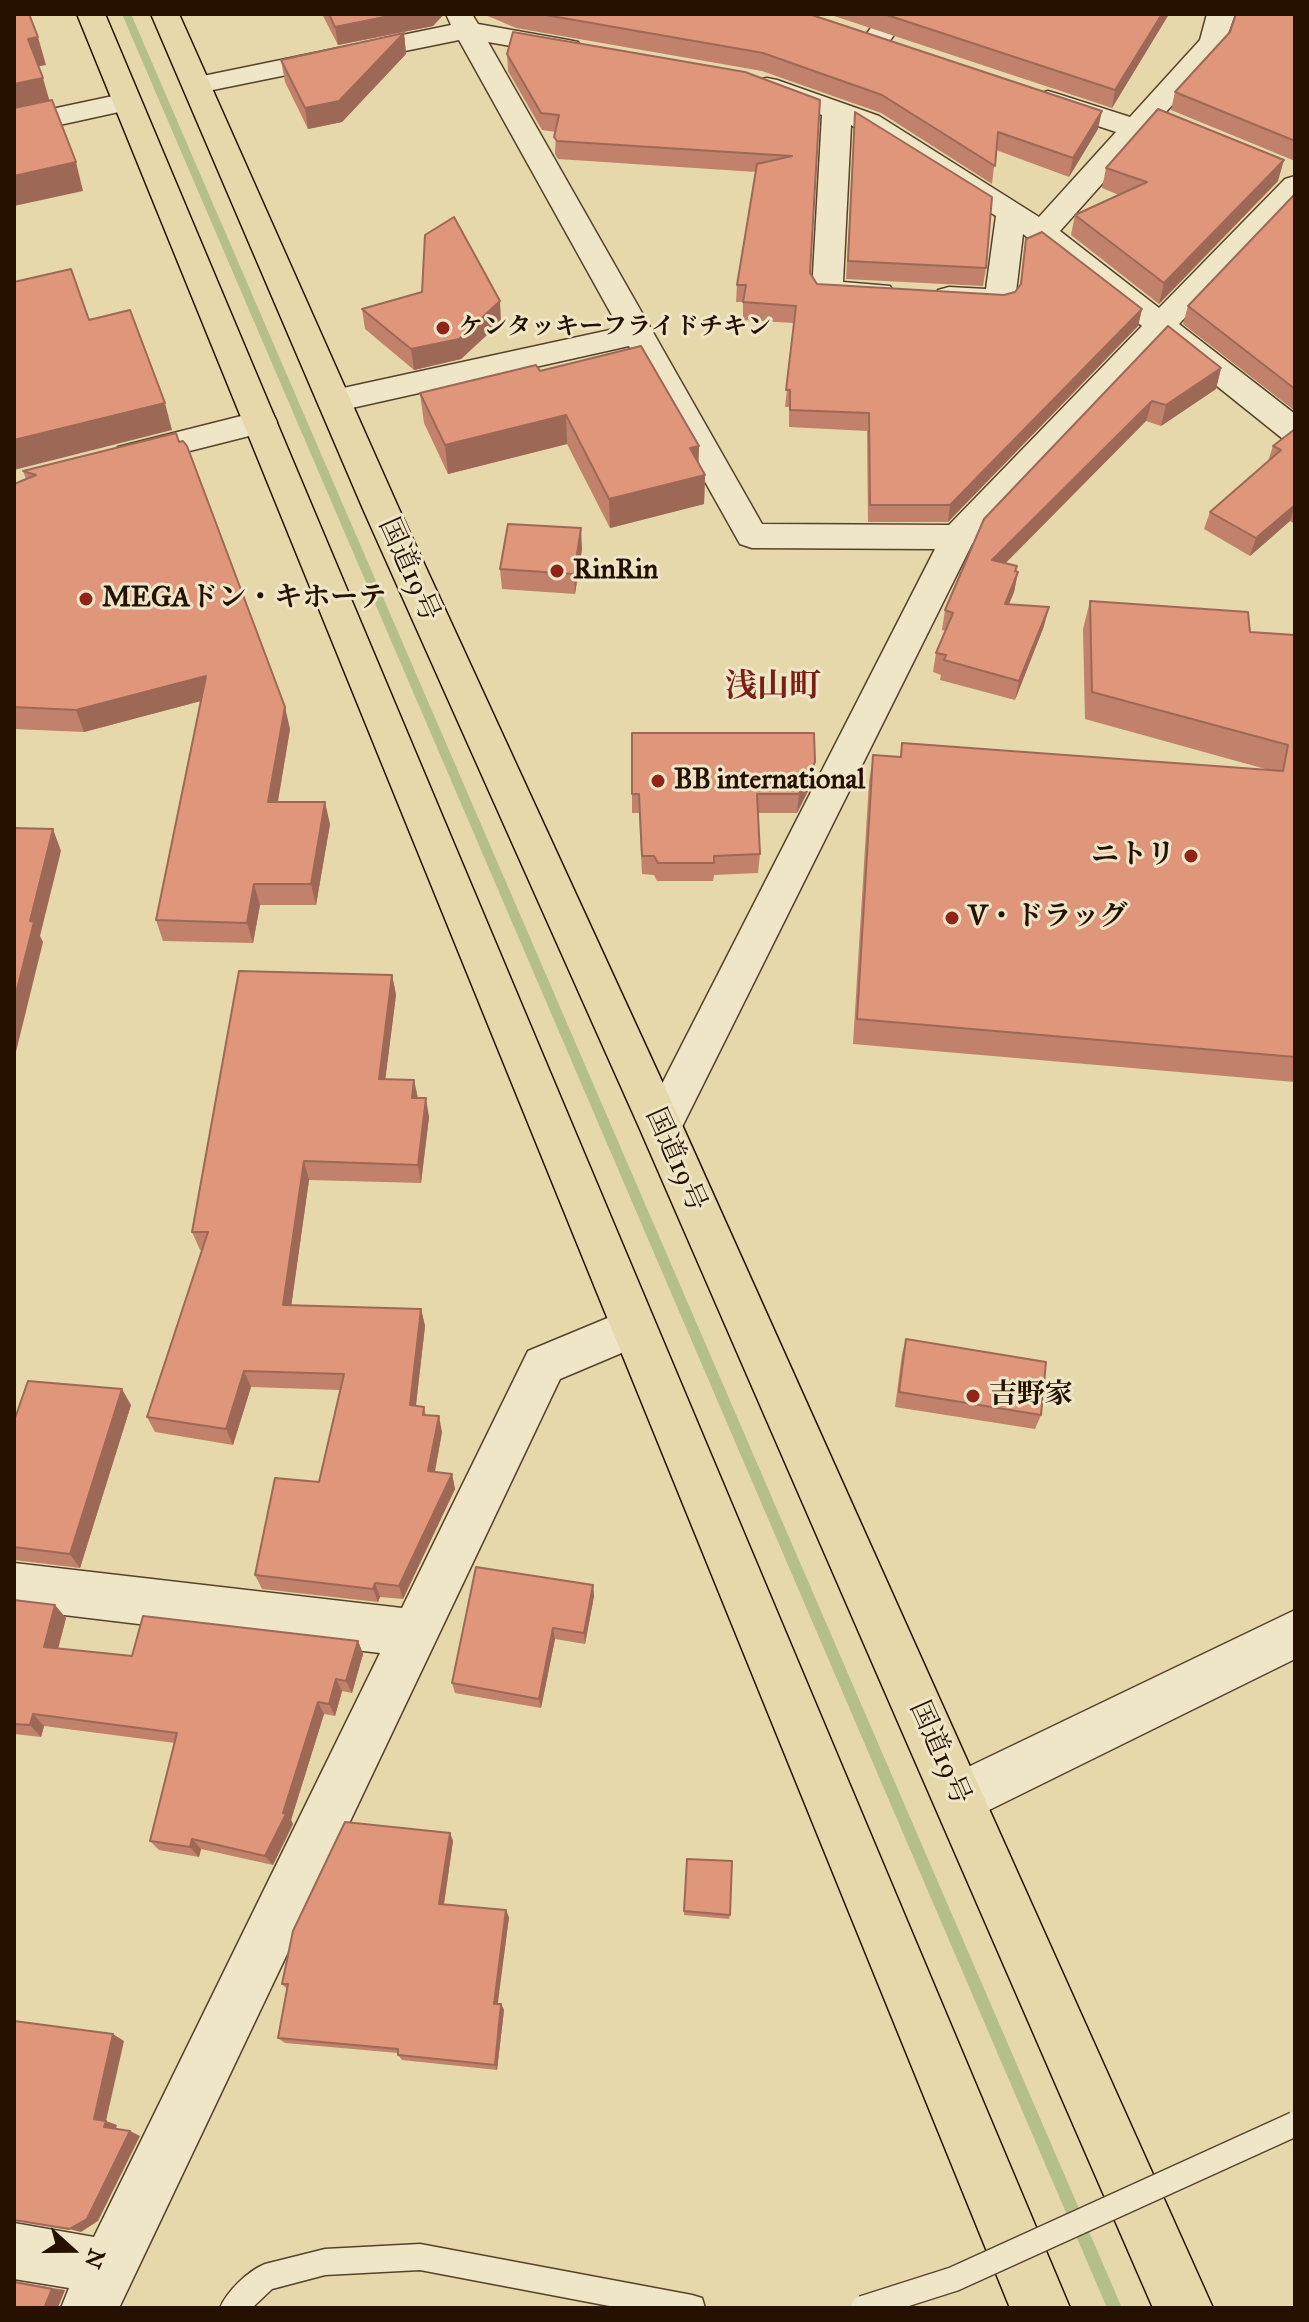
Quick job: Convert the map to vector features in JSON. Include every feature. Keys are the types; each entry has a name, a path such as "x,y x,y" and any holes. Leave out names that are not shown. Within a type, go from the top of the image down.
{"highway":[{"path":"91,14 1040,2308"},
{"name":"国道19号","path":"165,14 381,509 661,1127 1183,2308"}],"street":[{"path":"874,43 895,14"},
{"path":"1042,232 1213,42 1221,14"},
{"path":"198,85 463,22 602,54"},
{"path":"463,22 752,536 958,537"},
{"path":"846,33 903,52"},
{"path":"736,77 869,122 1042,232 1295,431"},
{"path":"1019,90 1142,121 1178,126"},
{"path":"14,126 127,102"},
{"path":"837,111 827,291 1000,300 1011,213"},
{"path":"661,1127 958,537 1161,325 1290,176"},
{"path":"334,401 638,334"},
{"path":"105,461 261,422"},
{"path":"14,2251 98,2287 544,1365 634,1327"},
{"path":"14,1586 412,1633"},
{"path":"959,1798 1295,1634"}],"lane":[{"path":"863,2308 954,2279 1295,2124"},
{"path":"233,2308 265,2277 325,2262 420,2257 692,2308"}],"green space":[{"path":"122,14 131,14 1122,2308 1107,2308"}],"building":[{"path":"14,14 29,14 38,37 28,39 43,78 14,84"},
{"path":"329,14 399,14 335,27"},
{"path":"540,14 809,14 1102,111 1073,158 998,132 995,166 882,95 763,53"},
{"path":"884,14 1162,14 1115,90"},
{"path":"1236,14 1295,14 1295,141 1175,92 1230,32"},
{"path":"513,32 745,72 820,100 810,273 817,284 1004,295 1015,292 1021,284 1026,239 1042,232 1142,309 950,505 870,505 869,413 790,410 790,390 786,390 796,306 743,302 746,285 737,285 757,164 792,156 557,141 554,137 559,115 541,113 507,54"},
{"path":"404,33 339,101 305,108 281,60"},
{"path":"52,100 76,162 14,176 14,108"},
{"path":"1158,109 1284,160 1164,283 1075,215 1147,182 1106,168"},
{"path":"855,112 992,197 986,268 848,261"},
{"path":"1295,194 1295,389 1188,306"},
{"path":"454,217 500,301 459,339 411,349 362,309 422,292 425,235"},
{"path":"71,269 89,320 130,310 165,403 14,440 14,282"},
{"path":"1168,326 1221,368 1166,405 1152,401 992,560 1017,566 1015,571 1018,572 1005,604 1049,607 1019,681 944,660 946,655 936,653 953,613 945,610 984,519"},
{"path":"641,346 699,446 690,448 705,475 609,499 566,415 445,445 420,393 536,365 540,371"},
{"path":"1295,429 1295,505 1256,538 1210,512 1281,450 1273,446"},
{"path":"176,433 179,442 183,441 187,446 285,707 268,802 325,802 311,884 254,884 247,923 156,920 206,676 76,710 14,707 14,484 36,475 23,471"},
{"path":"508,524 581,528 574,574 500,569"},
{"path":"1090,601 1248,612 1250,632 1295,635 1295,1057 857,1019 873,755 901,757 902,743 1283,771 1288,745 1092,692"},
{"path":"632,733 814,733 815,762 799,794 757,794 760,854 714,856 714,863 658,863 654,856 642,856 639,794 632,794"},
{"path":"14,828 53,829 14,1001"},
{"path":"239,971 392,975 379,1079 414,1080 412,1098 426,1098 418,1165 304,1161 283,1305 421,1309 410,1405 424,1407 423,1415 439,1416 428,1471 452,1474 399,1586 375,1583 373,1589 255,1575 275,1478 319,1482 344,1374 244,1371 226,1429 147,1417 208,1232 192,1232"},
{"name":"吉野家","path":"906,1339 1046,1362 1041,1415 899,1392"},
{"path":"28,1381 122,1389 70,1554 14,1547 14,1421"},
{"path":"476,1567 593,1585 584,1633 553,1628 539,1699 452,1683"},
{"path":"14,1600 55,1605 44,1647 132,1656 143,1616 358,1641 346,1681 336,1679 329,1704 318,1702 283,1813 286,1814 265,1856 192,1839 190,1847 150,1841 177,1733 33,1714 30,1725 14,1724"},
{"path":"345,1822 450,1833 439,1904 506,1910 494,2004 501,2004 495,2065 398,2055 398,2049 278,2038 288,1984 282,1984 293,1931"},
{"path":"687,1859 732,1861 730,1915 684,1911"},
{"path":"14,2021 113,2034 94,2119 106,2121 104,2127 130,2131 87,2219 69,2229 14,2220"},
{"path":"14,2282 52,2289 45,2306 48,2308 14,2308"}],"place":[{"name":"ケンタッキーフライドチキン","path":"443,328"},
{"name":"RinRin","path":"557,571"},
{"name":"MEGAドン・キホーテ","path":"86,599"},
{"name":"BB international","path":"658,781"},
{"name":"ニトリ","path":"1191,856"},
{"name":"V・ドラッグ","path":"952,918"},
{"name":"吉野家","path":"973,1396"}],"district":[{"name":"浅山町","path":"773,688"}]}
